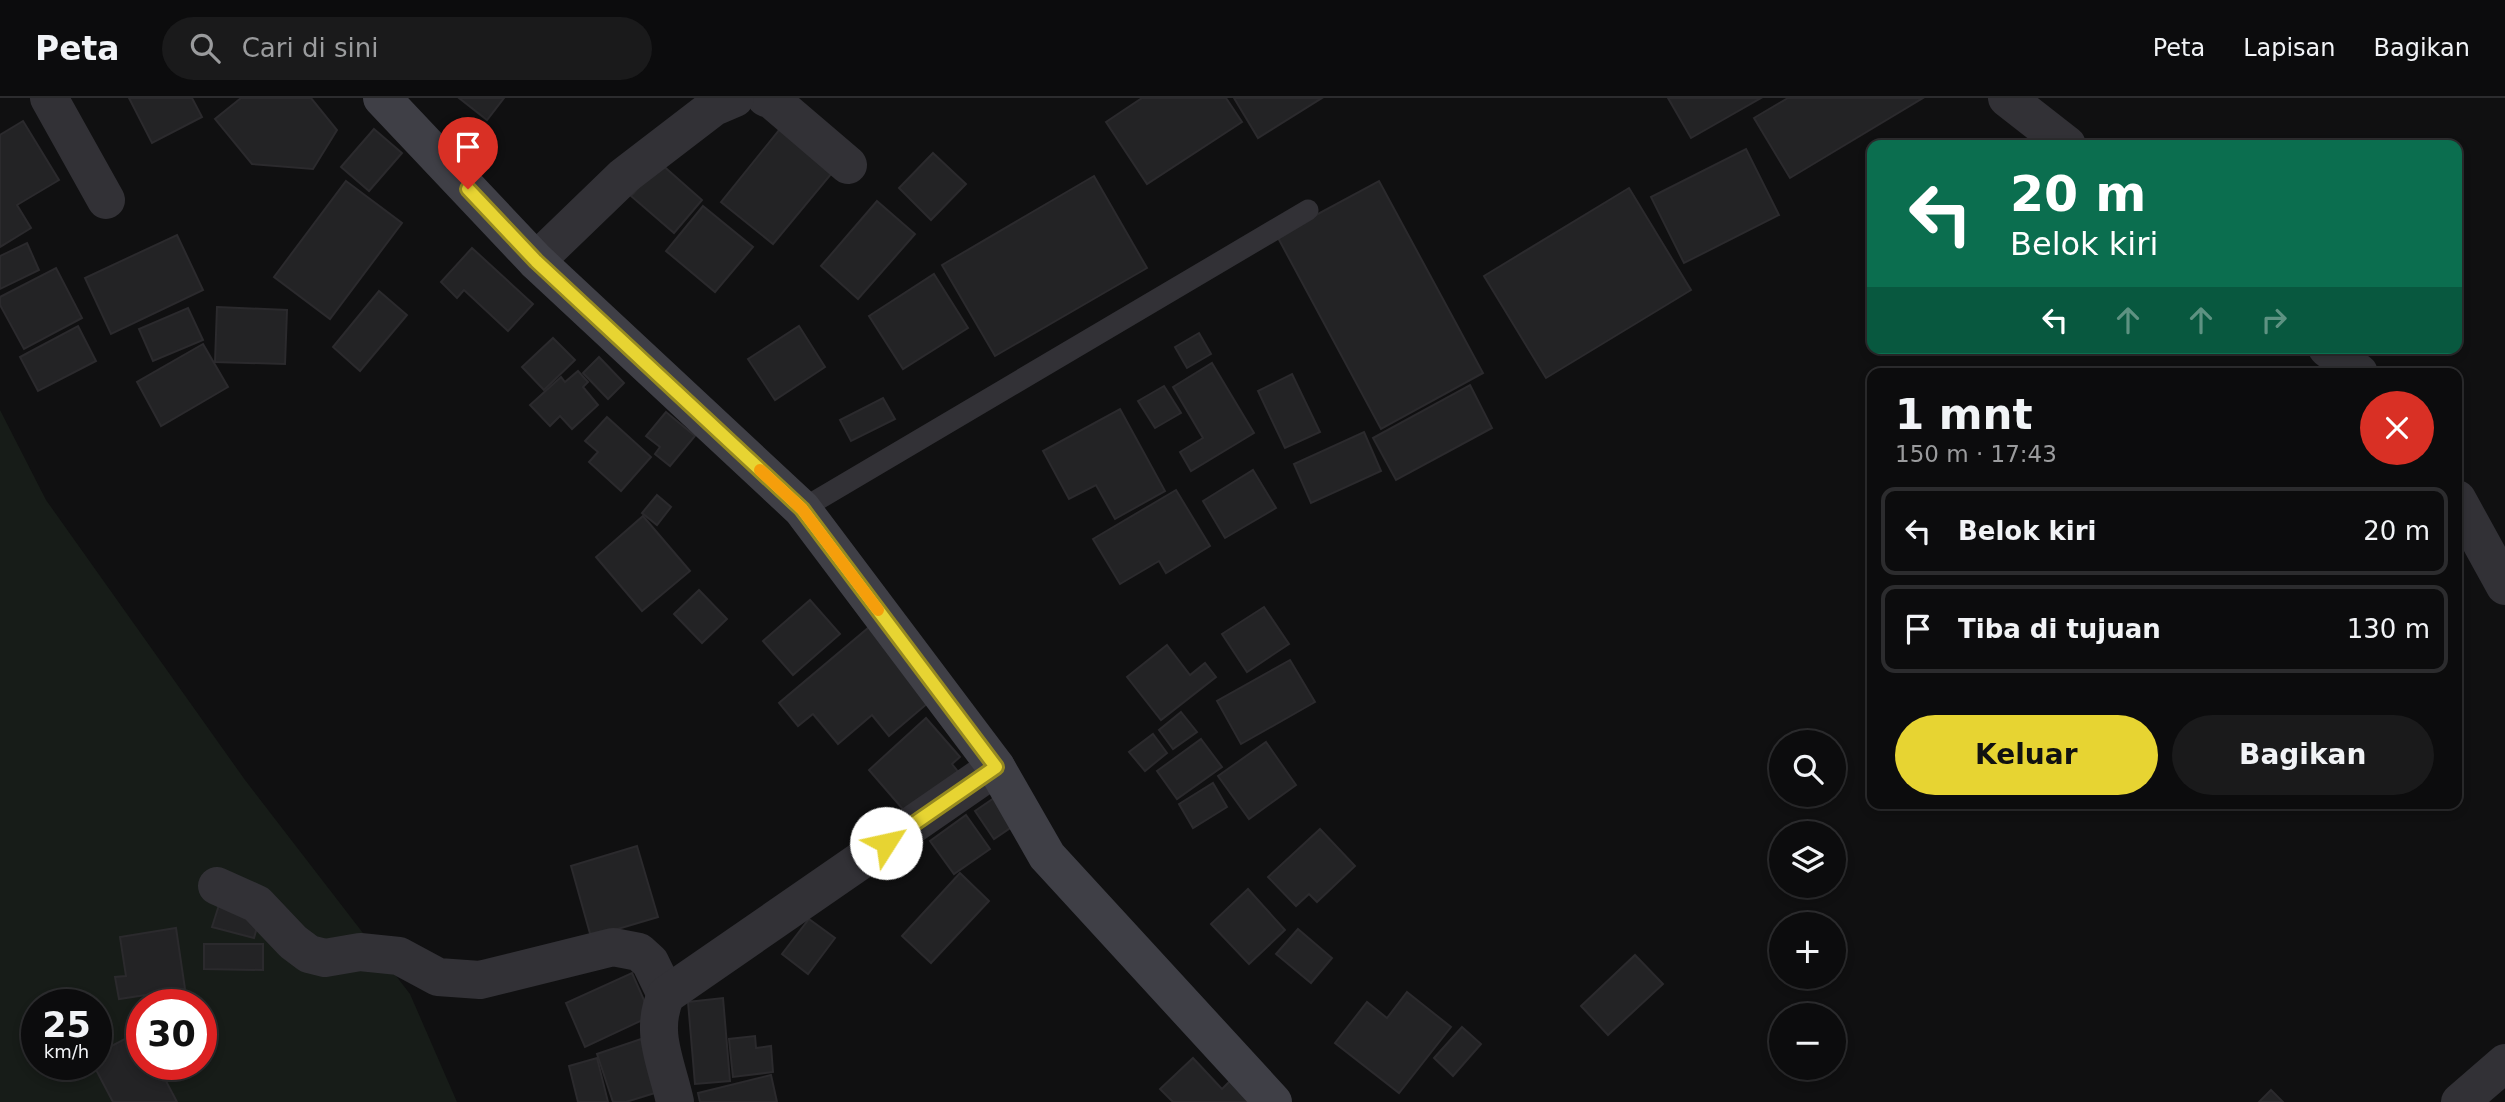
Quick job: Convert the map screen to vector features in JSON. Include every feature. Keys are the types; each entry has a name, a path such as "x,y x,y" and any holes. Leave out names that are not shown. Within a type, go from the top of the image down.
{"street":[{"path":"48,98 106,201"},
{"path":"382,98 536,261 802,509 996,767 1047,856 1273,1102"},
{"path":"536,261 624,176 714,107 735,98"},
{"path":"766,98 772,100 848,165"},
{"path":"2007,98 2061,140"},
{"path":"2335,354 2353,368"},
{"path":"2462,508 2505,586"},
{"path":"675,1102 657,1029 660,1007 666,995 996,767"},
{"path":"217,886 257,904 293,942 309,954 325,958 360,952 399,956 438,977 480,980 613,947 639,952 650,962 666,995"},
{"path":"2460,1102 2505,1063"}],"lane":[{"path":"802,509 1308,210"}],"shaded area":[{"path":"0,410 46,500 245,780 410,994 457,1102 0,1102"}],"building":[{"path":"129,98 192,98 202,117 152,143"},
{"path":"241,98 311,98 337,130 313,169 252,164 215,119"},
{"path":"459,98 504,98 487,120"},
{"path":"1142,98 1226,98 1242,122 1147,184 1106,122"},
{"path":"1234,98 1322,98 1258,138"},
{"path":"1668,98 1761,98 1691,138"},
{"path":"1788,98 1923,98 1790,178 1754,118"},
{"path":"23,121 59,180 17,205 31,228 0,247 0,135"},
{"path":"784,124 837,167 773,244 721,202"},
{"path":"374,129 402,153 369,191 341,167"},
{"path":"1746,149 1779,215 1684,263 1651,197"},
{"path":"933,153 966,184 931,220 899,188"},
{"path":"660,163 702,200 674,233 631,196"},
{"path":"1094,176 1147,268 995,356 942,265"},
{"path":"346,181 402,223 330,319 274,277"},
{"path":"1379,181 1483,373 1381,429 1277,236"},
{"path":"1629,188 1691,290 1546,378 1484,276"},
{"path":"877,201 915,234 858,299 821,266"},
{"path":"703,206 753,247 715,292 666,251"},
{"path":"177,235 203,290 111,334 85,278"},
{"path":"27,243 39,270 0,289 0,256"},
{"path":"472,248 533,304 508,331 464,290 457,298 441,282"},
{"path":"56,268 82,318 24,349 0,305 0,297"},
{"path":"934,274 968,328 903,369 869,316"},
{"path":"379,291 407,315 360,371 333,347"},
{"path":"217,307 287,310 285,364 215,362"},
{"path":"188,308 203,340 153,361 139,329"},
{"path":"78,326 96,361 38,391 20,357"},
{"path":"799,326 825,367 775,400 748,359"},
{"path":"1199,333 1211,354 1187,368 1175,347"},
{"path":"553,338 575,360 544,390 522,367"},
{"path":"203,344 228,387 161,426 137,382"},
{"path":"599,357 624,383 608,399 583,373"},
{"path":"1212,363 1254,433 1191,471 1180,452 1203,438 1173,387"},
{"path":"578,371 588,382 583,387 598,405 572,429 560,416 550,426 530,405 561,377 565,382"},
{"path":"1292,374 1320,432 1285,448 1258,391"},
{"path":"1470,385 1492,428 1396,480 1373,438"},
{"path":"1164,386 1181,413 1155,428 1138,401"},
{"path":"883,398 895,419 851,441 840,420"},
{"path":"1120,409 1165,491 1115,519 1096,485 1069,499 1043,451"},
{"path":"666,412 695,436 670,466 655,454 660,447 646,436"},
{"path":"607,417 651,457 621,491 589,462 598,452 585,441"},
{"path":"1364,432 1381,471 1311,503 1294,464"},
{"path":"1253,470 1276,508 1225,538 1203,501"},
{"path":"1176,490 1210,546 1166,573 1159,561 1120,584 1093,539"},
{"path":"657,495 671,507 657,525 642,513"},
{"path":"643,516 690,571 642,611 596,557"},
{"path":"699,590 727,619 702,643 674,614"},
{"path":"810,600 840,634 793,675 763,641"},
{"path":"1264,607 1289,644 1247,672 1222,634"},
{"path":"874,623 935,697 889,736 872,715 838,744 813,714 798,726 779,703"},
{"path":"1167,645 1190,675 1205,663 1216,677 1161,720 1127,677"},
{"path":"1290,660 1315,702 1241,744 1217,701"},
{"path":"1181,712 1197,732 1173,749 1159,730"},
{"path":"926,718 960,757 952,764 963,778 914,822 869,770"},
{"path":"1153,734 1167,753 1145,771 1129,752"},
{"path":"1201,739 1222,767 1177,799 1157,771"},
{"path":"1266,742 1296,785 1249,819 1218,776"},
{"path":"1213,783 1227,807 1193,828 1179,804"},
{"path":"1000,794 1019,822 994,839 975,811"},
{"path":"966,815 990,849 954,874 930,841"},
{"path":"1320,829 1355,866 1317,902 1309,894 1296,906 1268,877"},
{"path":"637,846 658,917 591,937 571,866"},
{"path":"960,873 989,901 931,963 902,936"},
{"path":"1248,889 1285,930 1249,964 1211,924"},
{"path":"219,905 260,917 254,938 212,927"},
{"path":"809,919 835,938 808,974 782,954"},
{"path":"176,928 185,989 126,989 126,998 119,999 115,977 126,976 120,937"},
{"path":"1298,929 1332,958 1311,983 1276,954"},
{"path":"204,944 263,944 263,970 204,969"},
{"path":"1635,955 1663,984 1608,1035 1581,1006"},
{"path":"632,973 651,1016 585,1047 566,1003"},
{"path":"1407,992 1451,1027 1399,1093 1335,1043 1367,1002 1387,1018"},
{"path":"723,998 730,1081 695,1084 688,1002"},
{"path":"1462,1027 1481,1044 1453,1076 1434,1058"},
{"path":"755,1036 756,1048 771,1046 773,1072 733,1077 729,1039"},
{"path":"126,1038 126,1080 165,1080 177,1102 113,1102 101,1080 112,1080 112,1046"},
{"path":"641,1039 658,1092 626,1102 613,1102 597,1054"},
{"path":"597,1058 608,1102 578,1102 569,1066"},
{"path":"1193,1058 1222,1089 1237,1074 1248,1102 1173,1102 1160,1089"},
{"path":"771,1075 777,1102 700,1102 698,1093"},
{"path":"2271,1090 2283,1102 2259,1102"}],"slow traffic":[{"path":"760,470 802,509 878,610"}],"route":[{"path":"468,189 536,261 802,509 996,767 886,843"}]}
